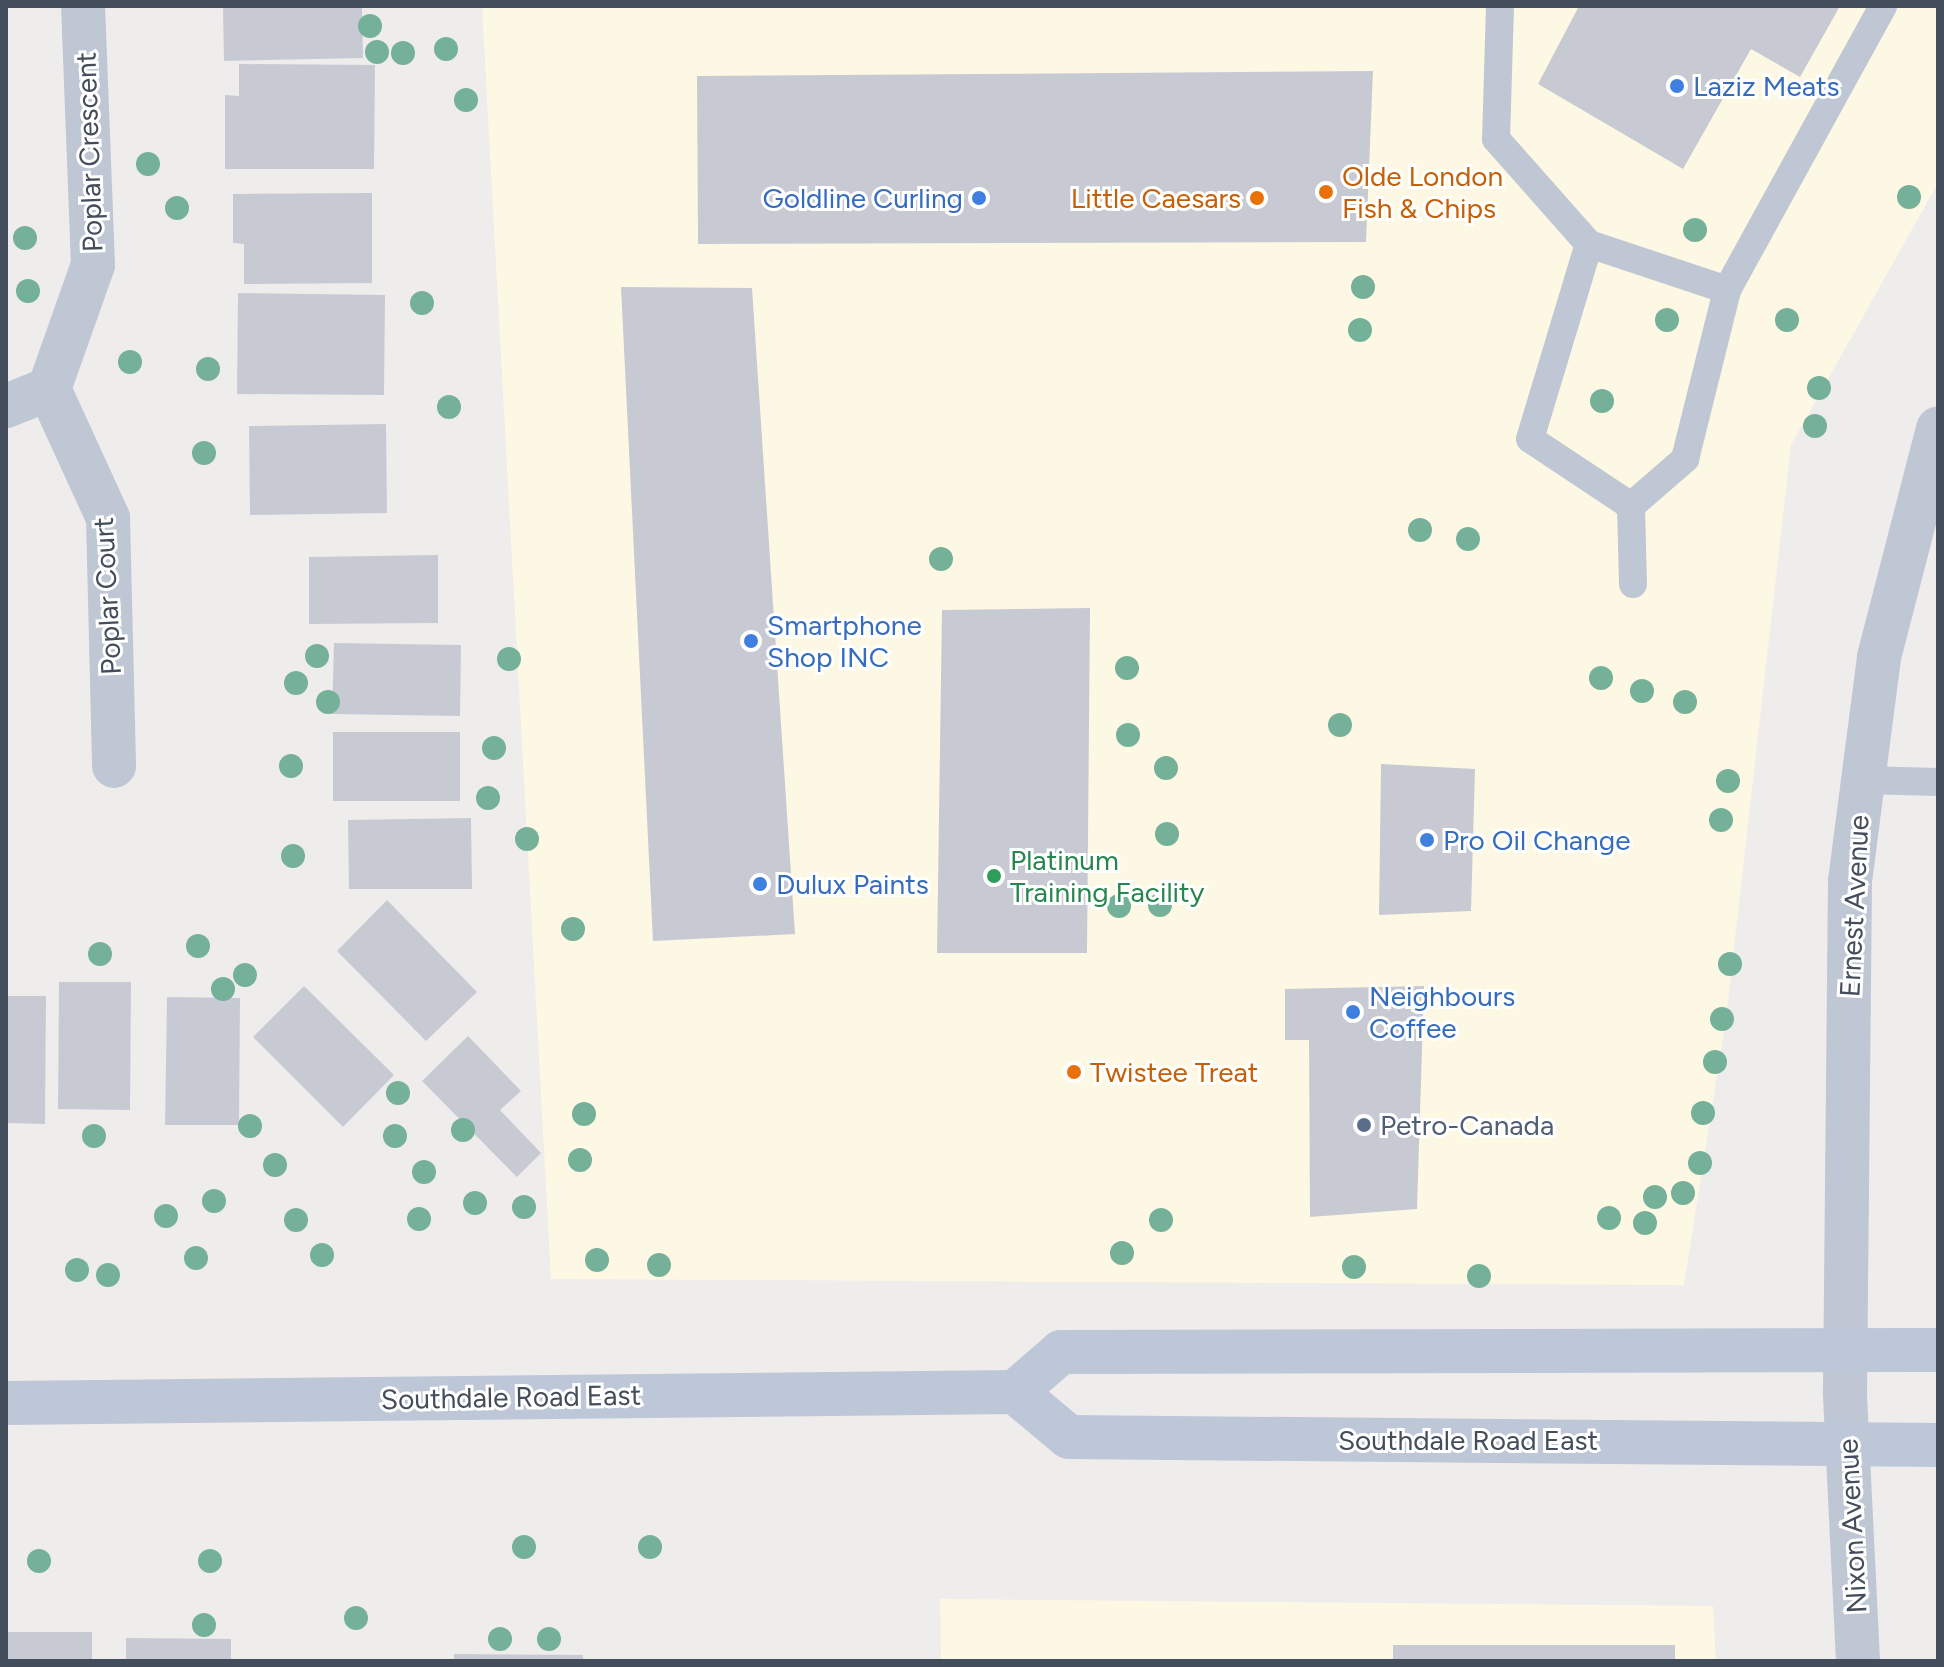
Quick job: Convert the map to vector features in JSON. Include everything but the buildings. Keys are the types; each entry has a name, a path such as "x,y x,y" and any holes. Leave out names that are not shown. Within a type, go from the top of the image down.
{"main road":[{"path":"1015,1392 1061,1352 1845,1371 1938,1350"},
{"name":"Southdale Road East","path":"6,1403 1015,1392 1069,1437 1938,1445"}],"street":[{"name":"Poplar Crescent","path":"49,389 93,265 83,6"},
{"path":"6,406 49,389"},
{"name":"Poplar Court","path":"49,389 108,518 114,766"},
{"name":"Ernest Avenue","path":"1845,1371 1850,881 1879,657 1938,429"},
{"name":"Nixon Avenue","path":"1845,1371 1858,1661"}],"lane":[{"path":"1500,6 1496,139 1589,244 1727,290"},
{"path":"1631,506 1685,459 1727,290 1883,6"},
{"path":"1589,244 1530,439 1631,506"},
{"path":"1631,506 1633,584"},
{"path":"1863,780 1938,782"}],"shaded area":[{"path":"482,6 1938,6 1938,183 1791,445 1726,1018 1684,1285 551,1279"},
{"path":"940,1599 1713,1606 1716,1661 941,1661"}],"place":[{"name":"Laziz Meats","path":"1677,86"},
{"name":"Olde London Fish & Chips","path":"1326,192"},
{"name":"Goldline Curling","path":"979,198"},
{"name":"Little Caesars","path":"1257,198"},
{"name":"Smartphone Shop INC","path":"751,641"},
{"name":"Pro Oil Change","path":"1427,840"},
{"name":"Platinum Training Facility","path":"994,876"},
{"name":"Dulux Paints","path":"760,884"},
{"name":"Neighbours Coffee","path":"1353,1012"},
{"name":"Twistee Treat","path":"1074,1072"},
{"name":"Petro-Canada","path":"1364,1125"}]}
